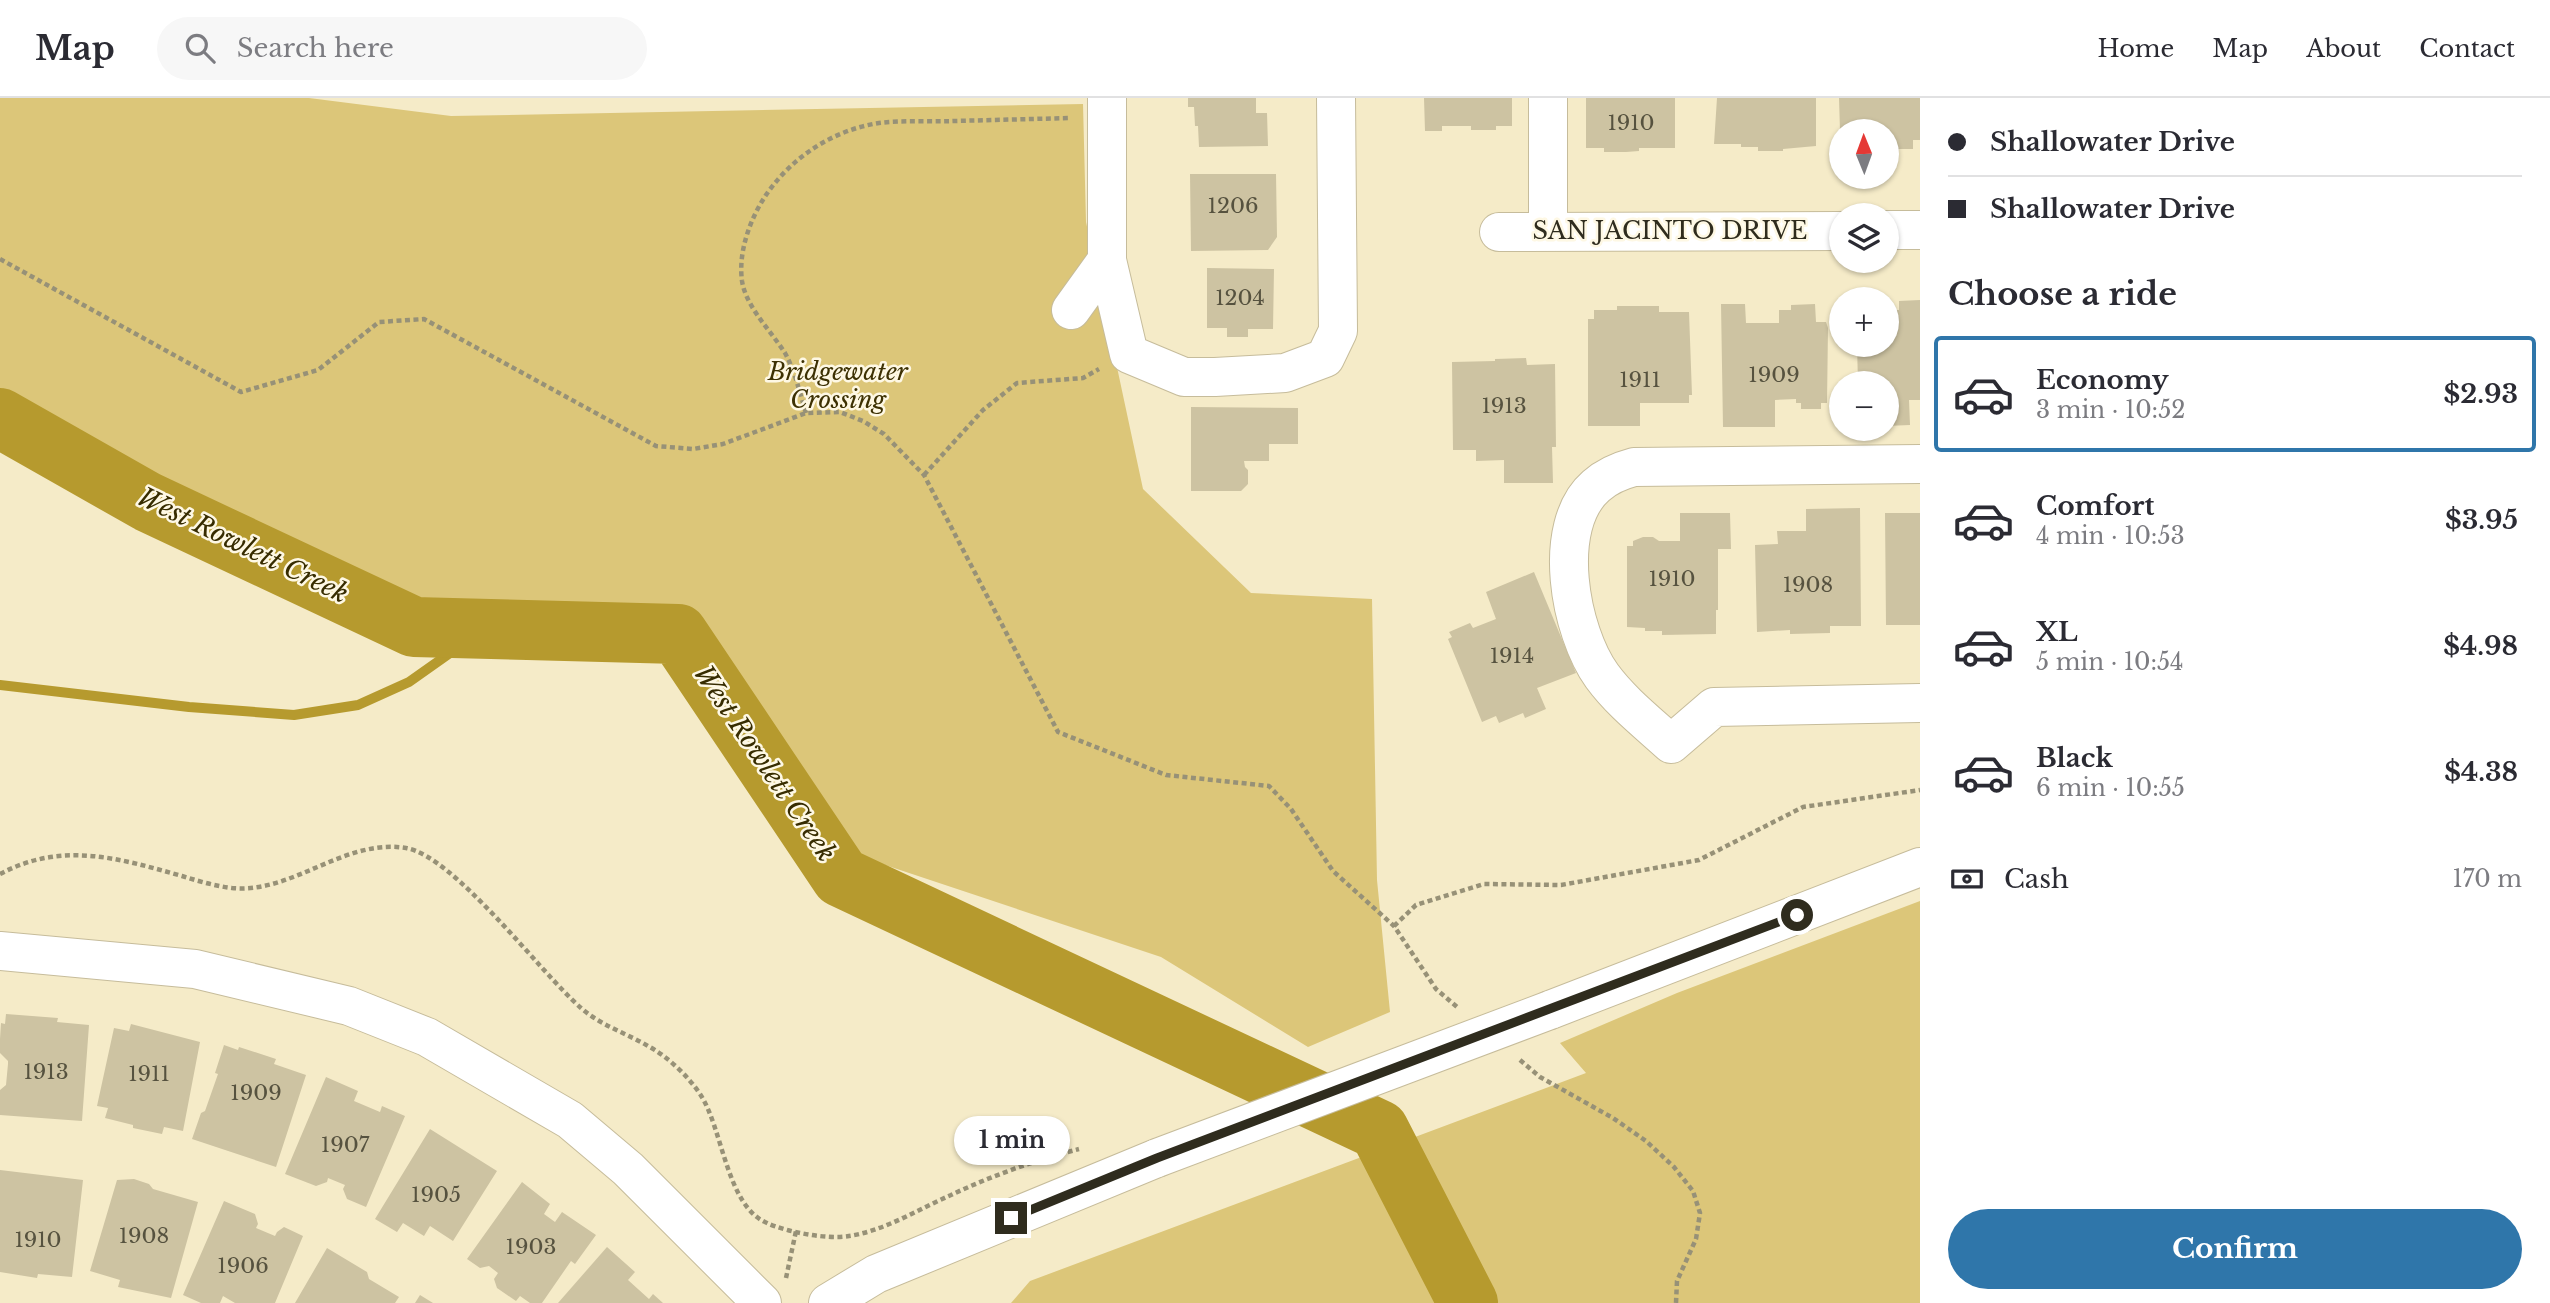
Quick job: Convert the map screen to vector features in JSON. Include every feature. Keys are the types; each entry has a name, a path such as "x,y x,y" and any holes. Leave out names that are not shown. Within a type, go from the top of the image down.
{"street":[{"path":"1107,107 1107,260 1129,354 1184,377 1215,377 1285,373 1325,358 1338,331 1336,98"},
{"path":"1548,98 1548,232"},
{"name":"SAN JACINTO DRIVE","path":"1500,232 1829,230"},
{"path":"1899,230 1920,230"},
{"path":"1071,310 1107,260"},
{"path":"1920,464 1634,467 1612,474 1594,487 1580,505 1573,526 1568,578 1578,629 1602,676 1637,714 1671,744 1714,707 1920,704"},
{"path":"828,1303 876,1274 1157,1158 1920,867"},
{"path":"0,951 195,969 349,1006 427,1037 570,1120 773,1294"}],"path":[{"path":"806,413 786,356 751,304 742,284 741,263 747,234 757,208 774,183 794,161 847,132 879,123 1107,107"},
{"path":"0,259 241,392 318,370 379,322 424,319 656,446 693,449 723,444 806,413 840,412 863,421 884,434 924,475 1058,732 1166,775 1269,786 1291,809 1332,871 1394,926 1436,989 1467,1015"},
{"path":"924,475 983,410 1017,383 1083,378 1129,354"},
{"path":"1394,926 1416,905 1484,884 1561,885 1699,860 1803,807 1920,790"},
{"path":"0,874 12,867 50,856 85,854 121,859 221,887 245,889 272,886 352,854 378,848 406,848 428,856 460,883 582,1009 652,1047 680,1071 701,1095 739,1194 749,1211 766,1223 796,1231 846,1237 869,1232 964,1189 1061,1153 1087,1147"},
{"path":"1520,1060 1540,1077 1613,1118 1646,1141 1674,1167 1693,1191 1700,1213 1696,1239 1677,1281 1676,1303"},
{"path":"773,1294 796,1231"}],"green space":[{"name":"Bridgewater Crossing","path":"0,98 309,98 451,116 1083,104 1086,222 1143,489 1251,593 1372,599 1377,880 1390,1012 1308,1047 1161,957 861,857 694,623 412,613 0,393"},
{"path":"1920,901 1920,1303 1011,1303 1030,1281 1586,1073 1560,1043 1677,993"}],"building":[{"path":"1188,98 1256,98 1256,113 1267,113 1268,146 1199,147 1194,107 1188,107"},
{"path":"1424,98 1512,98 1512,126 1496,126 1496,130 1471,130 1471,126 1442,126 1442,131 1425,131"},
{"path":"1586,98 1675,98 1675,148 1604,152 1604,148 1586,148"},
{"path":"1717,98 1816,98 1816,146 1783,151 1758,151 1758,147 1741,147 1741,144 1714,144"},
{"path":"1839,98 1920,98 1920,140 1913,140 1913,149 1899,149 1899,119 1840,119"},
{"path":"1190,174 1276,174 1277,237 1268,250 1191,251"},
{"path":"1207,268 1274,269 1273,329 1248,329 1248,337 1227,337 1227,328 1207,328"},
{"path":"1920,300 1920,400 1909,400 1910,425 1899,425 1899,371 1858,371 1857,357 1899,357 1899,301"},
{"path":"1721,304 1745,304 1746,323 1779,323 1779,310 1791,310 1791,305 1815,304 1816,322 1826,322 1828,328 1827,403 1821,403 1821,409 1801,409 1801,403 1796,403 1796,399 1775,400 1775,427 1723,427"},
{"path":"1617,306 1659,306 1659,312 1689,312 1692,395 1689,395 1689,403 1640,403 1640,426 1588,426 1588,319 1594,319 1594,310 1617,310"},
{"path":"1526,358 1527,365 1555,364 1556,447 1552,447 1553,483 1504,483 1504,460 1476,461 1476,450 1453,450 1452,362"},
{"path":"1191,407 1298,408 1298,444 1269,444 1269,461 1244,461 1248,470 1248,484 1241,491 1191,491"},
{"path":"1860,508 1861,626 1830,626 1830,633 1790,634 1790,630 1757,632 1755,545 1778,544 1777,531 1806,531 1806,509"},
{"path":"1680,513 1730,513 1731,549 1718,549 1716,634 1662,635 1662,631 1627,627 1627,546 1633,546 1633,541 1643,537 1653,537 1659,541 1680,541"},
{"path":"1885,513 1920,513 1920,625 1886,625"},
{"path":"1534,572 1576,673 1537,688 1546,709 1525,718 1523,713 1499,723 1496,716 1482,722 1448,639 1452,637 1449,632 1470,623 1473,628 1496,619 1486,592"},
{"path":"6,1014 58,1018 57,1022 89,1025 82,1121 0,1115 0,1090 6,1085 8,1064 0,1053 1,1023 5,1024"},
{"path":"131,1024 200,1042 183,1131 164,1127 162,1134 133,1128 133,1125 105,1118 108,1108 97,1106 114,1028 129,1031"},
{"path":"224,1045 276,1059 274,1064 306,1075 276,1167 192,1139 218,1074 215,1073"},
{"path":"326,1077 358,1091 354,1101 380,1112 382,1106 405,1116 366,1207 347,1199 343,1189 345,1185 328,1178 327,1182 316,1186 285,1174"},
{"path":"430,1129 497,1171 453,1241 430,1226 424,1236 403,1223 397,1232 375,1219"},
{"path":"0,1170 83,1180 72,1277 38,1274 37,1278 0,1272"},
{"path":"134,1179 149,1184 153,1189 198,1202 171,1298 118,1287 120,1280 90,1271 117,1180"},
{"path":"522,1182 550,1204 544,1214 555,1222 562,1212 596,1235 575,1264 571,1261 542,1303 530,1303 520,1296 516,1301 497,1288 494,1279 498,1273 489,1266 480,1268 467,1259"},
{"path":"224,1201 255,1214 258,1224 256,1228 275,1236 284,1227 303,1236 275,1303 235,1303 223,1296 220,1303 201,1303 183,1295"},
{"path":"607,1247 635,1272 628,1280 649,1299 653,1294 663,1303 558,1303"},
{"path":"327,1248 367,1272 369,1279 399,1297 395,1303 295,1303"},
{"path":"420,1295 433,1303 415,1303"}],"waterway":[{"name":"West Rowlett Creek","path":"0,418 148,502 414,627 678,634 841,877 1379,1130 1468,1303"},
{"path":"0,685 189,707 294,715 358,705 409,682 484,629"}],"route":[{"path":"1011,1218 1157,1158 1797,915"}]}
